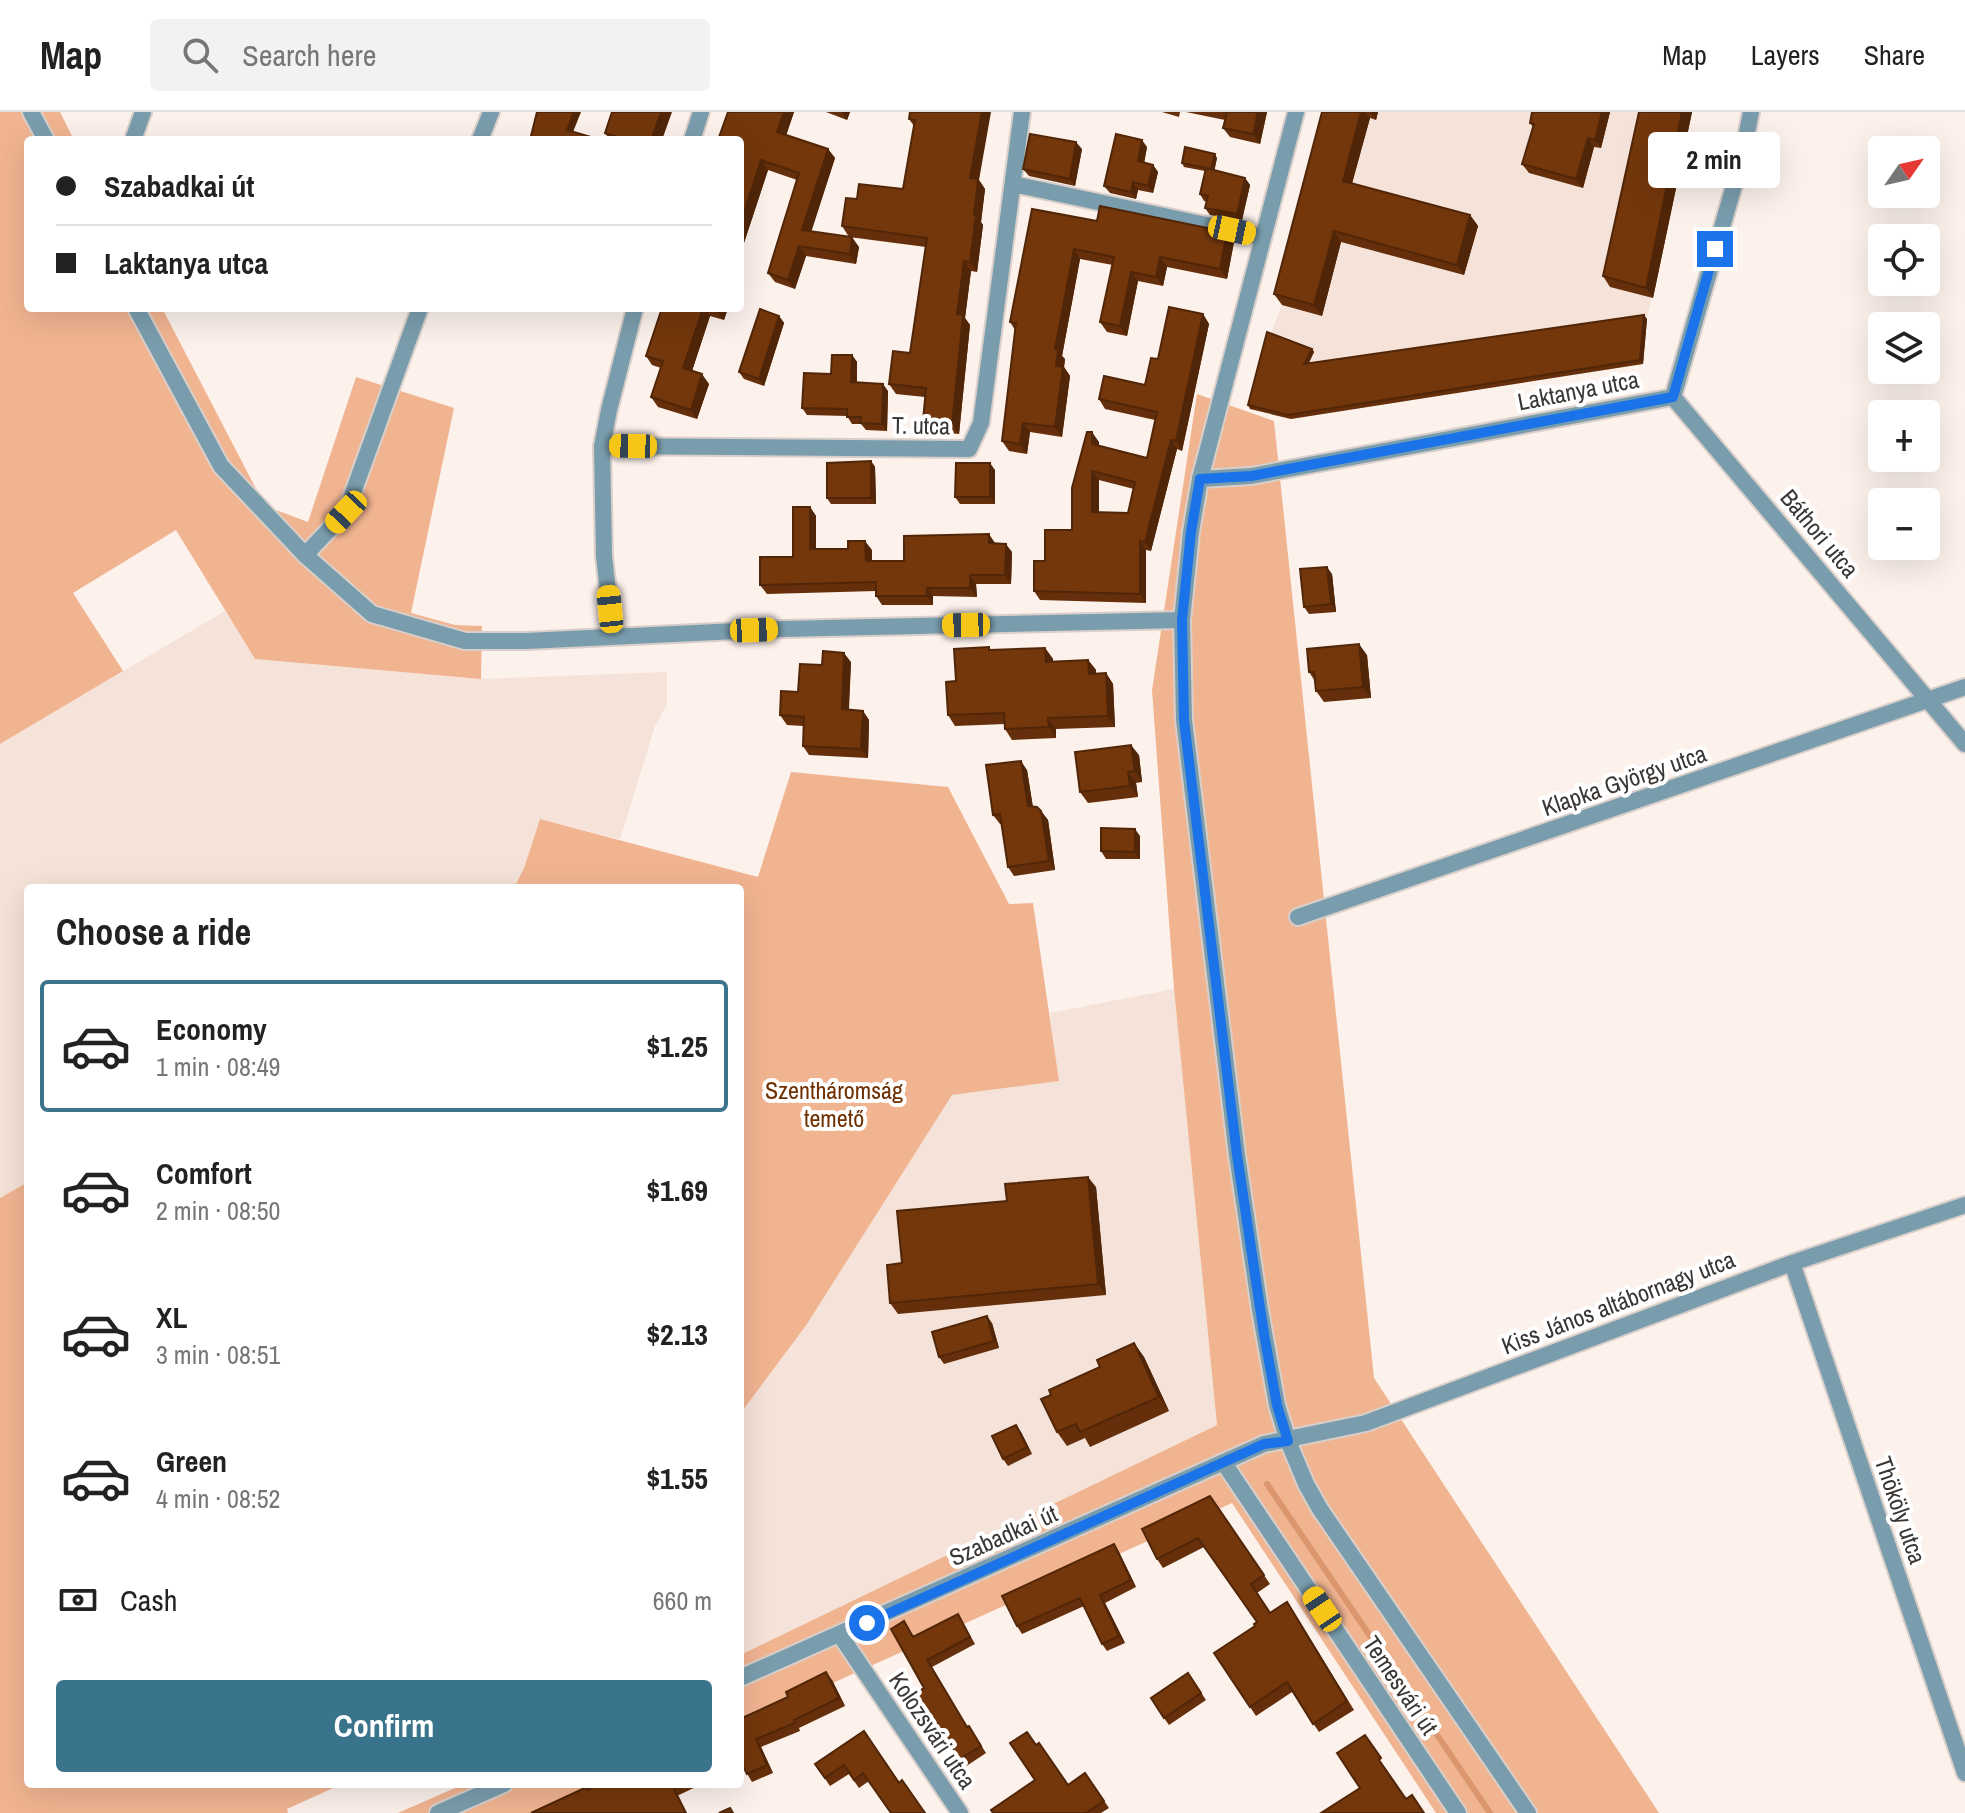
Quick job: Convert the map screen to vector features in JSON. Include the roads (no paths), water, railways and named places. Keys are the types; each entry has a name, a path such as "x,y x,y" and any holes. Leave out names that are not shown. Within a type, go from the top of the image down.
{"street":[{"path":"31,112 44,136"},
{"path":"134,136 143,112"},
{"path":"482,136 491,112"},
{"path":"693,136 701,112"},
{"name":"T. utca","path":"602,446 969,449 981,423 1022,112"},
{"path":"1296,112 1200,479 1182,620 1184,720 1235,1140 1277,1405 1306,1484 1528,1813"},
{"name":"Laktanya utca","path":"1200,479 1251,476 1673,397 1742,158 1751,112"},
{"path":"1013,184 1263,237"},
{"path":"138,312 221,466 305,555 372,614 465,641 1182,620"},
{"path":"305,555 346,512 419,312"},
{"path":"613,636 604,556 602,446 634,312"},
{"name":"Báthori utca","path":"1673,397 1965,744"},
{"name":"Klapka György utca","path":"1298,917 1965,687"},
{"name":"Kiss János altábornagy utca","path":"1288,1441 1366,1423 1792,1263 1965,1205"},
{"name":"Thököly utca","path":"1792,1263 1965,1773"},
{"name":"Szabadkai út","path":"744,1676 1264,1444 1288,1441"},
{"name":"Temesvári út","path":"1224,1463 1458,1813"},
{"name":"Kolozsvári utca","path":"840,1635 960,1813"},
{"path":"438,1813 473,1806 498,1788"}],"waterway":[{"path":"1267,1484 1490,1813"}],"park label":[{"name":"Szentháromság temető","path":"834,1104"}]}
